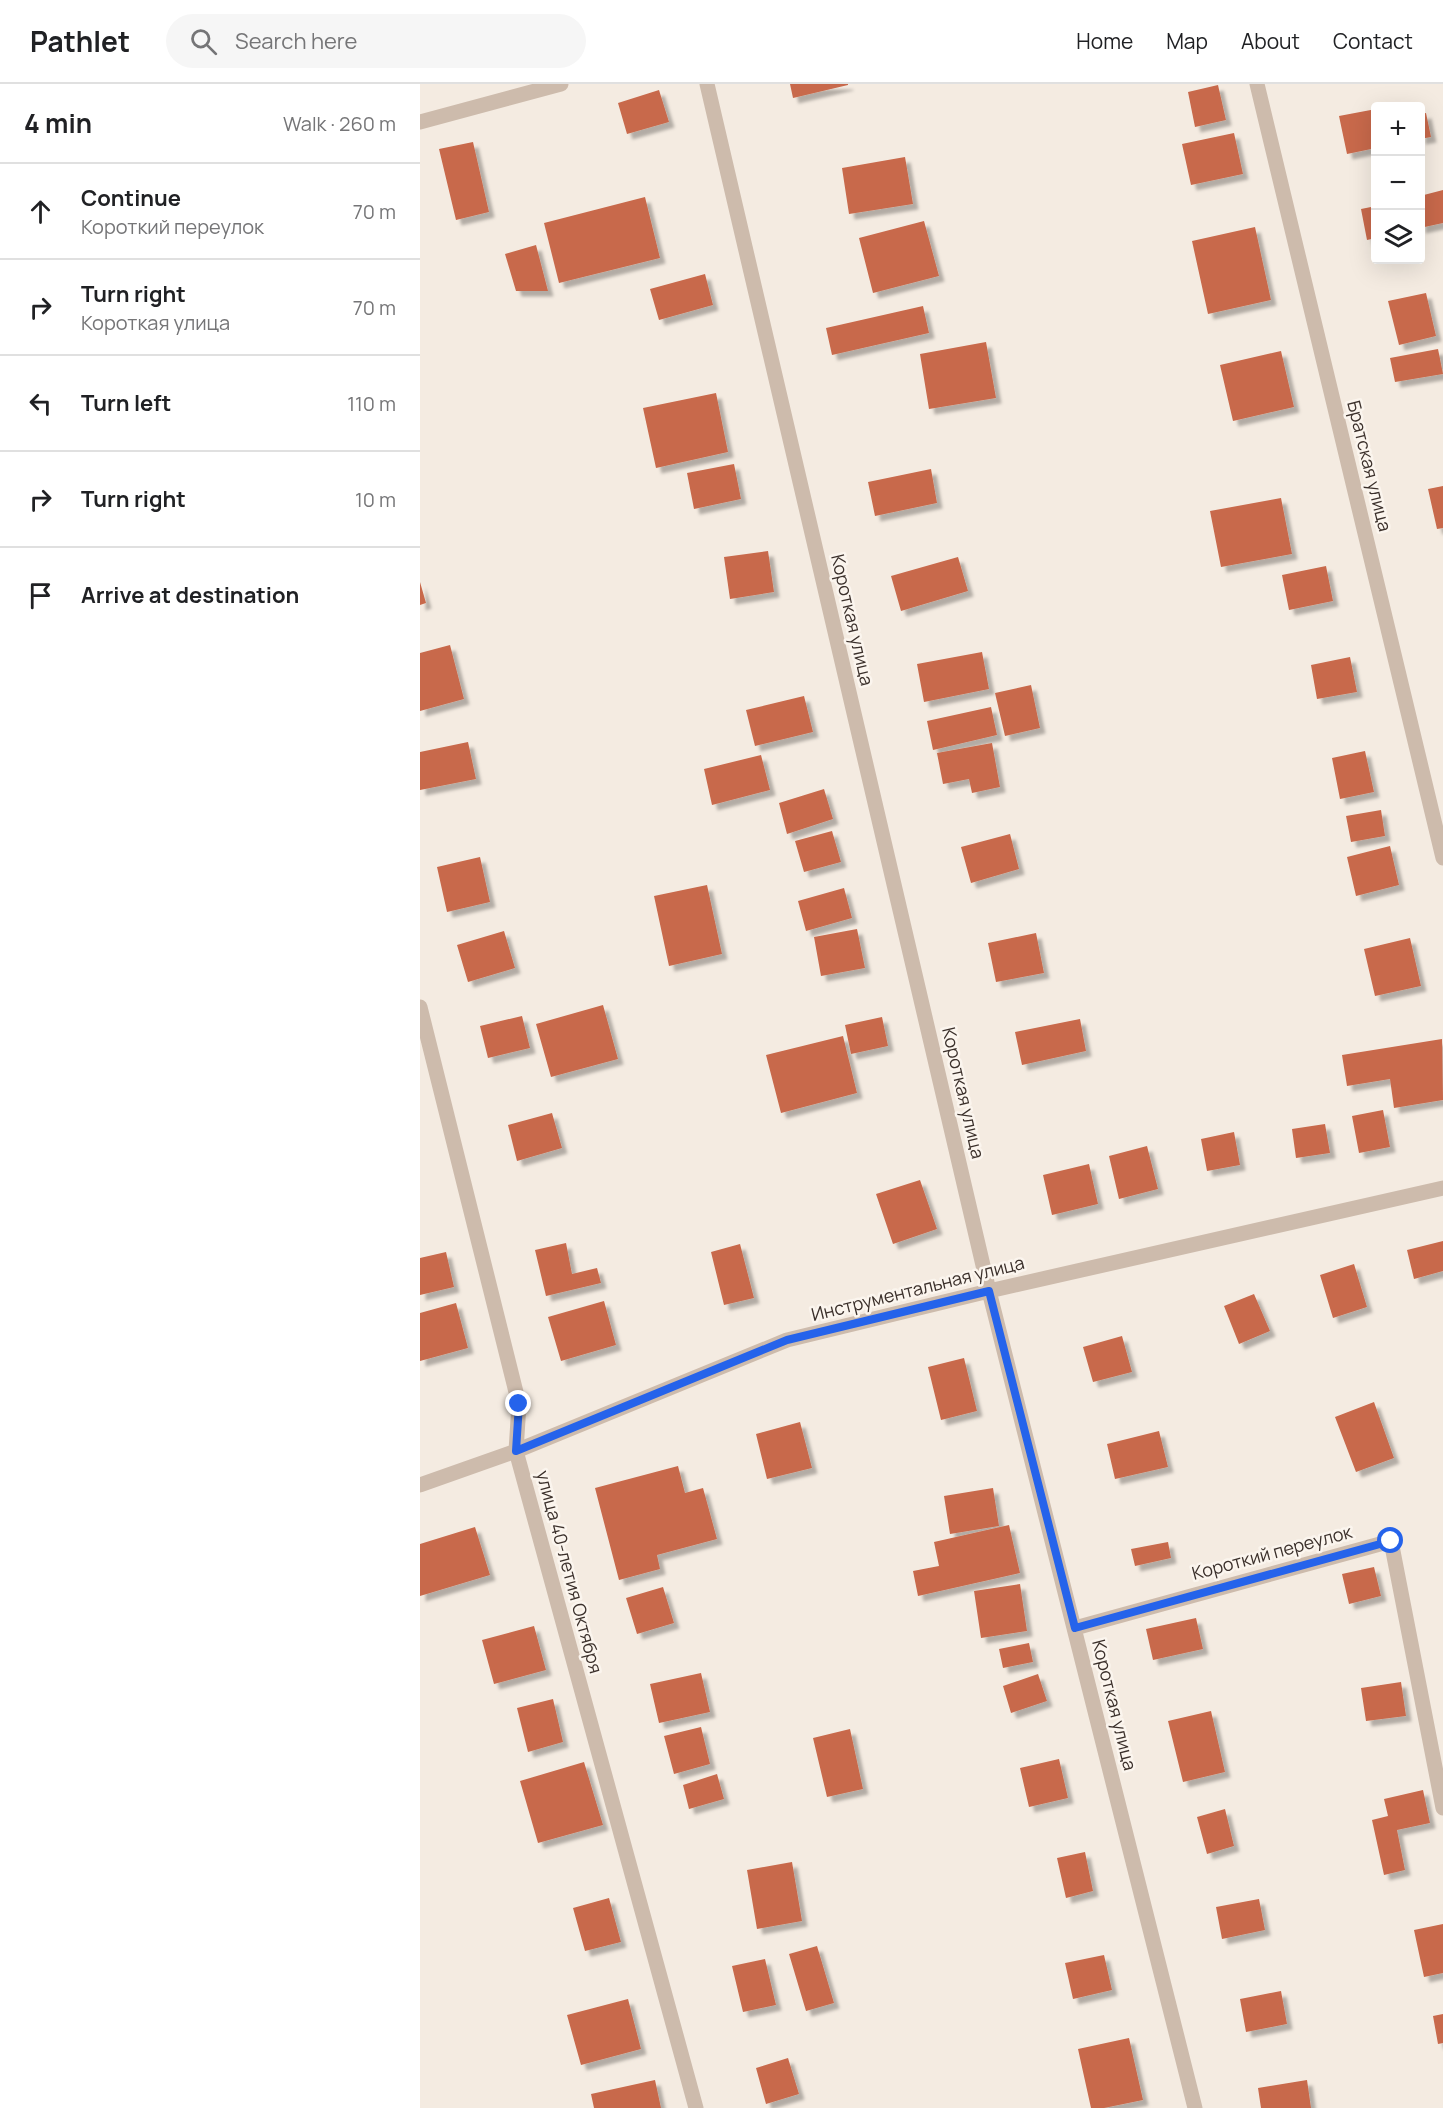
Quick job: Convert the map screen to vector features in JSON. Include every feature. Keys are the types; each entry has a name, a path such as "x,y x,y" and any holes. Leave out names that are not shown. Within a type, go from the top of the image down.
{"street":[{"path":"420,122 561,84"},
{"name":"Короткая улица","path":"707,84 989,1291 1195,2108"},
{"name":"Братская улица","path":"1257,84 1443,858"},
{"name":"улица 40-летия Октября","path":"420,1007 519,1404 516,1451 696,2108"},
{"name":"Инструментальная улица","path":"420,1485 516,1451 787,1340 989,1291 1443,1188"},
{"name":"Короткий переулок","path":"1075,1628 1391,1541 1443,1808"}],"building":[{"path":"790,84 848,84 848,85 793,98"},
{"path":"1218,85 1226,120 1195,127 1188,92"},
{"path":"659,90 669,122 627,134 618,103"},
{"path":"1371,110 1371,149 1347,154 1339,116"},
{"path":"1425,113 1431,137 1425,138"},
{"path":"1234,133 1243,174 1191,185 1182,144"},
{"path":"473,142 489,212 456,220 439,149"},
{"path":"905,157 913,204 849,214 842,168"},
{"path":"1443,190 1443,223 1425,227 1425,195"},
{"path":"645,197 660,258 559,283 544,223"},
{"path":"1371,207 1371,239 1367,240 1361,209"},
{"path":"924,221 939,276 873,293 859,238"},
{"path":"1255,227 1271,300 1208,314 1192,241"},
{"path":"536,245 548,291 516,291 505,254"},
{"path":"705,274 713,305 659,320 650,289"},
{"path":"1426,293 1436,336 1399,345 1388,301"},
{"path":"923,306 929,333 832,355 826,328"},
{"path":"986,342 996,398 929,409 920,354"},
{"path":"1438,349 1443,374 1395,382 1390,358"},
{"path":"1281,351 1294,407 1233,421 1220,365"},
{"path":"716,393 728,452 656,468 643,408"},
{"path":"734,464 741,499 694,509 687,473"},
{"path":"931,469 937,503 875,516 868,482"},
{"path":"1443,486 1443,528 1437,529 1428,489"},
{"path":"1281,498 1292,554 1221,567 1210,511"},
{"path":"768,551 774,592 730,599 724,557"},
{"path":"958,557 968,591 901,611 891,576"},
{"path":"1326,566 1333,601 1289,610 1282,575"},
{"path":"420,582 426,603 420,605"},
{"path":"450,645 464,699 420,711 420,653"},
{"path":"982,652 989,689 924,702 917,664"},
{"path":"1350,657 1357,692 1317,699 1311,665"},
{"path":"1031,685 1040,728 1005,736 995,693"},
{"path":"804,696 813,732 755,746 746,710"},
{"path":"991,707 997,735 933,750 927,721"},
{"path":"468,742 476,779 420,790 420,752"},
{"path":"992,743 1000,787 972,793 969,779 943,784 937,753"},
{"path":"1365,751 1374,792 1340,799 1332,758"},
{"path":"761,755 770,790 712,805 704,769"},
{"path":"824,789 833,819 787,834 779,803"},
{"path":"1381,810 1385,836 1351,842 1346,816"},
{"path":"832,831 841,862 804,872 795,841"},
{"path":"1010,834 1019,869 971,883 961,847"},
{"path":"1390,846 1399,885 1356,896 1347,857"},
{"path":"480,857 490,902 447,912 437,867"},
{"path":"707,885 722,954 669,966 654,896"},
{"path":"844,888 852,918 806,931 798,901"},
{"path":"857,929 865,968 821,976 814,937"},
{"path":"504,931 515,968 468,982 457,945"},
{"path":"1036,933 1044,973 996,982 988,943"},
{"path":"1410,938 1421,986 1375,996 1364,949"},
{"path":"603,1005 618,1059 551,1077 536,1024"},
{"path":"522,1016 530,1048 488,1058 480,1026"},
{"path":"882,1017 888,1046 851,1054 845,1025"},
{"path":"1080,1019 1086,1051 1022,1065 1015,1032"},
{"path":"843,1036 857,1093 781,1113 766,1055"},
{"path":"1442,1039 1443,1100 1394,1108 1390,1079 1347,1086 1342,1055"},
{"path":"1383,1110 1390,1147 1359,1153 1352,1116"},
{"path":"552,1113 562,1148 517,1161 508,1125"},
{"path":"1325,1124 1330,1153 1296,1158 1292,1129"},
{"path":"1234,1132 1240,1165 1207,1171 1201,1139"},
{"path":"1147,1146 1158,1189 1119,1199 1109,1156"},
{"path":"1089,1164 1098,1204 1052,1215 1043,1175"},
{"path":"920,1180 937,1229 893,1244 876,1194"},
{"path":"1443,1241 1443,1271 1414,1279 1407,1250"},
{"path":"566,1243 572,1274 597,1268 601,1283 546,1296 535,1250"},
{"path":"740,1244 754,1298 724,1305 711,1252"},
{"path":"446,1252 454,1287 420,1295 420,1258"},
{"path":"1354,1264 1367,1307 1333,1318 1320,1275"},
{"path":"1254,1294 1270,1331 1239,1344 1224,1306"},
{"path":"604,1301 616,1345 561,1361 548,1317"},
{"path":"456,1303 468,1348 420,1361 420,1313"},
{"path":"1122,1336 1132,1372 1093,1382 1083,1347"},
{"path":"964,1358 977,1411 941,1420 928,1367"},
{"path":"1374,1402 1394,1458 1356,1472 1335,1417"},
{"path":"800,1422 812,1468 767,1479 756,1434"},
{"path":"1159,1431 1168,1467 1115,1479 1107,1444"},
{"path":"678,1466 685,1493 703,1488 717,1539 657,1555 660,1569 619,1580 595,1488"},
{"path":"993,1488 999,1526 950,1534 944,1496"},
{"path":"1009,1525 1020,1573 918,1596 913,1571 939,1566 934,1542"},
{"path":"475,1527 490,1575 420,1596 420,1544"},
{"path":"1168,1542 1171,1558 1135,1566 1131,1549"},
{"path":"1374,1567 1381,1596 1349,1604 1342,1574"},
{"path":"1020,1584 1027,1631 981,1638 974,1591"},
{"path":"663,1587 674,1623 637,1634 626,1598"},
{"path":"1196,1618 1203,1649 1153,1660 1146,1629"},
{"path":"534,1626 546,1670 494,1684 482,1640"},
{"path":"1029,1643 1033,1662 1003,1668 999,1649"},
{"path":"701,1673 710,1712 659,1723 650,1684"},
{"path":"1038,1674 1047,1701 1011,1713 1003,1686"},
{"path":"1401,1682 1406,1716 1366,1721 1361,1688"},
{"path":"553,1699 563,1742 528,1752 517,1708"},
{"path":"1211,1711 1225,1772 1183,1782 1168,1721"},
{"path":"701,1727 710,1764 674,1774 664,1736"},
{"path":"850,1729 863,1789 827,1797 813,1738"},
{"path":"1059,1759 1068,1798 1029,1807 1020,1768"},
{"path":"584,1762 603,1825 538,1843 520,1781"},
{"path":"717,1774 724,1799 689,1809 683,1785"},
{"path":"1423,1790 1430,1823 1397,1830 1405,1870 1384,1875 1372,1820 1388,1816 1384,1799"},
{"path":"1225,1809 1234,1846 1207,1854 1197,1817"},
{"path":"1085,1852 1093,1891 1066,1898 1057,1858"},
{"path":"792,1862 802,1921 757,1929 747,1870"},
{"path":"609,1898 621,1942 585,1951 573,1908"},
{"path":"1259,1899 1265,1930 1222,1939 1216,1907"},
{"path":"1443,1924 1443,1973 1424,1977 1414,1930"},
{"path":"817,1946 834,2003 806,2011 789,1954"},
{"path":"1104,1955 1112,1990 1073,1999 1065,1963"},
{"path":"765,1959 776,2005 743,2012 732,1966"},
{"path":"1281,1991 1287,2024 1246,2032 1240,1999"},
{"path":"628,1999 641,2049 581,2065 567,2015"},
{"path":"1443,2014 1443,2043 1438,2044 1433,2016"},
{"path":"1129,2038 1143,2100 1104,2108 1091,2108 1078,2049"},
{"path":"788,2058 799,2094 766,2104 756,2068"},
{"path":"655,2080 661,2108 594,2108 591,2094"},
{"path":"1307,2080 1311,2108 1261,2108 1258,2088"}],"route":[{"path":"519,1404 516,1451 787,1340 989,1291 1075,1628 1391,1541"}]}
